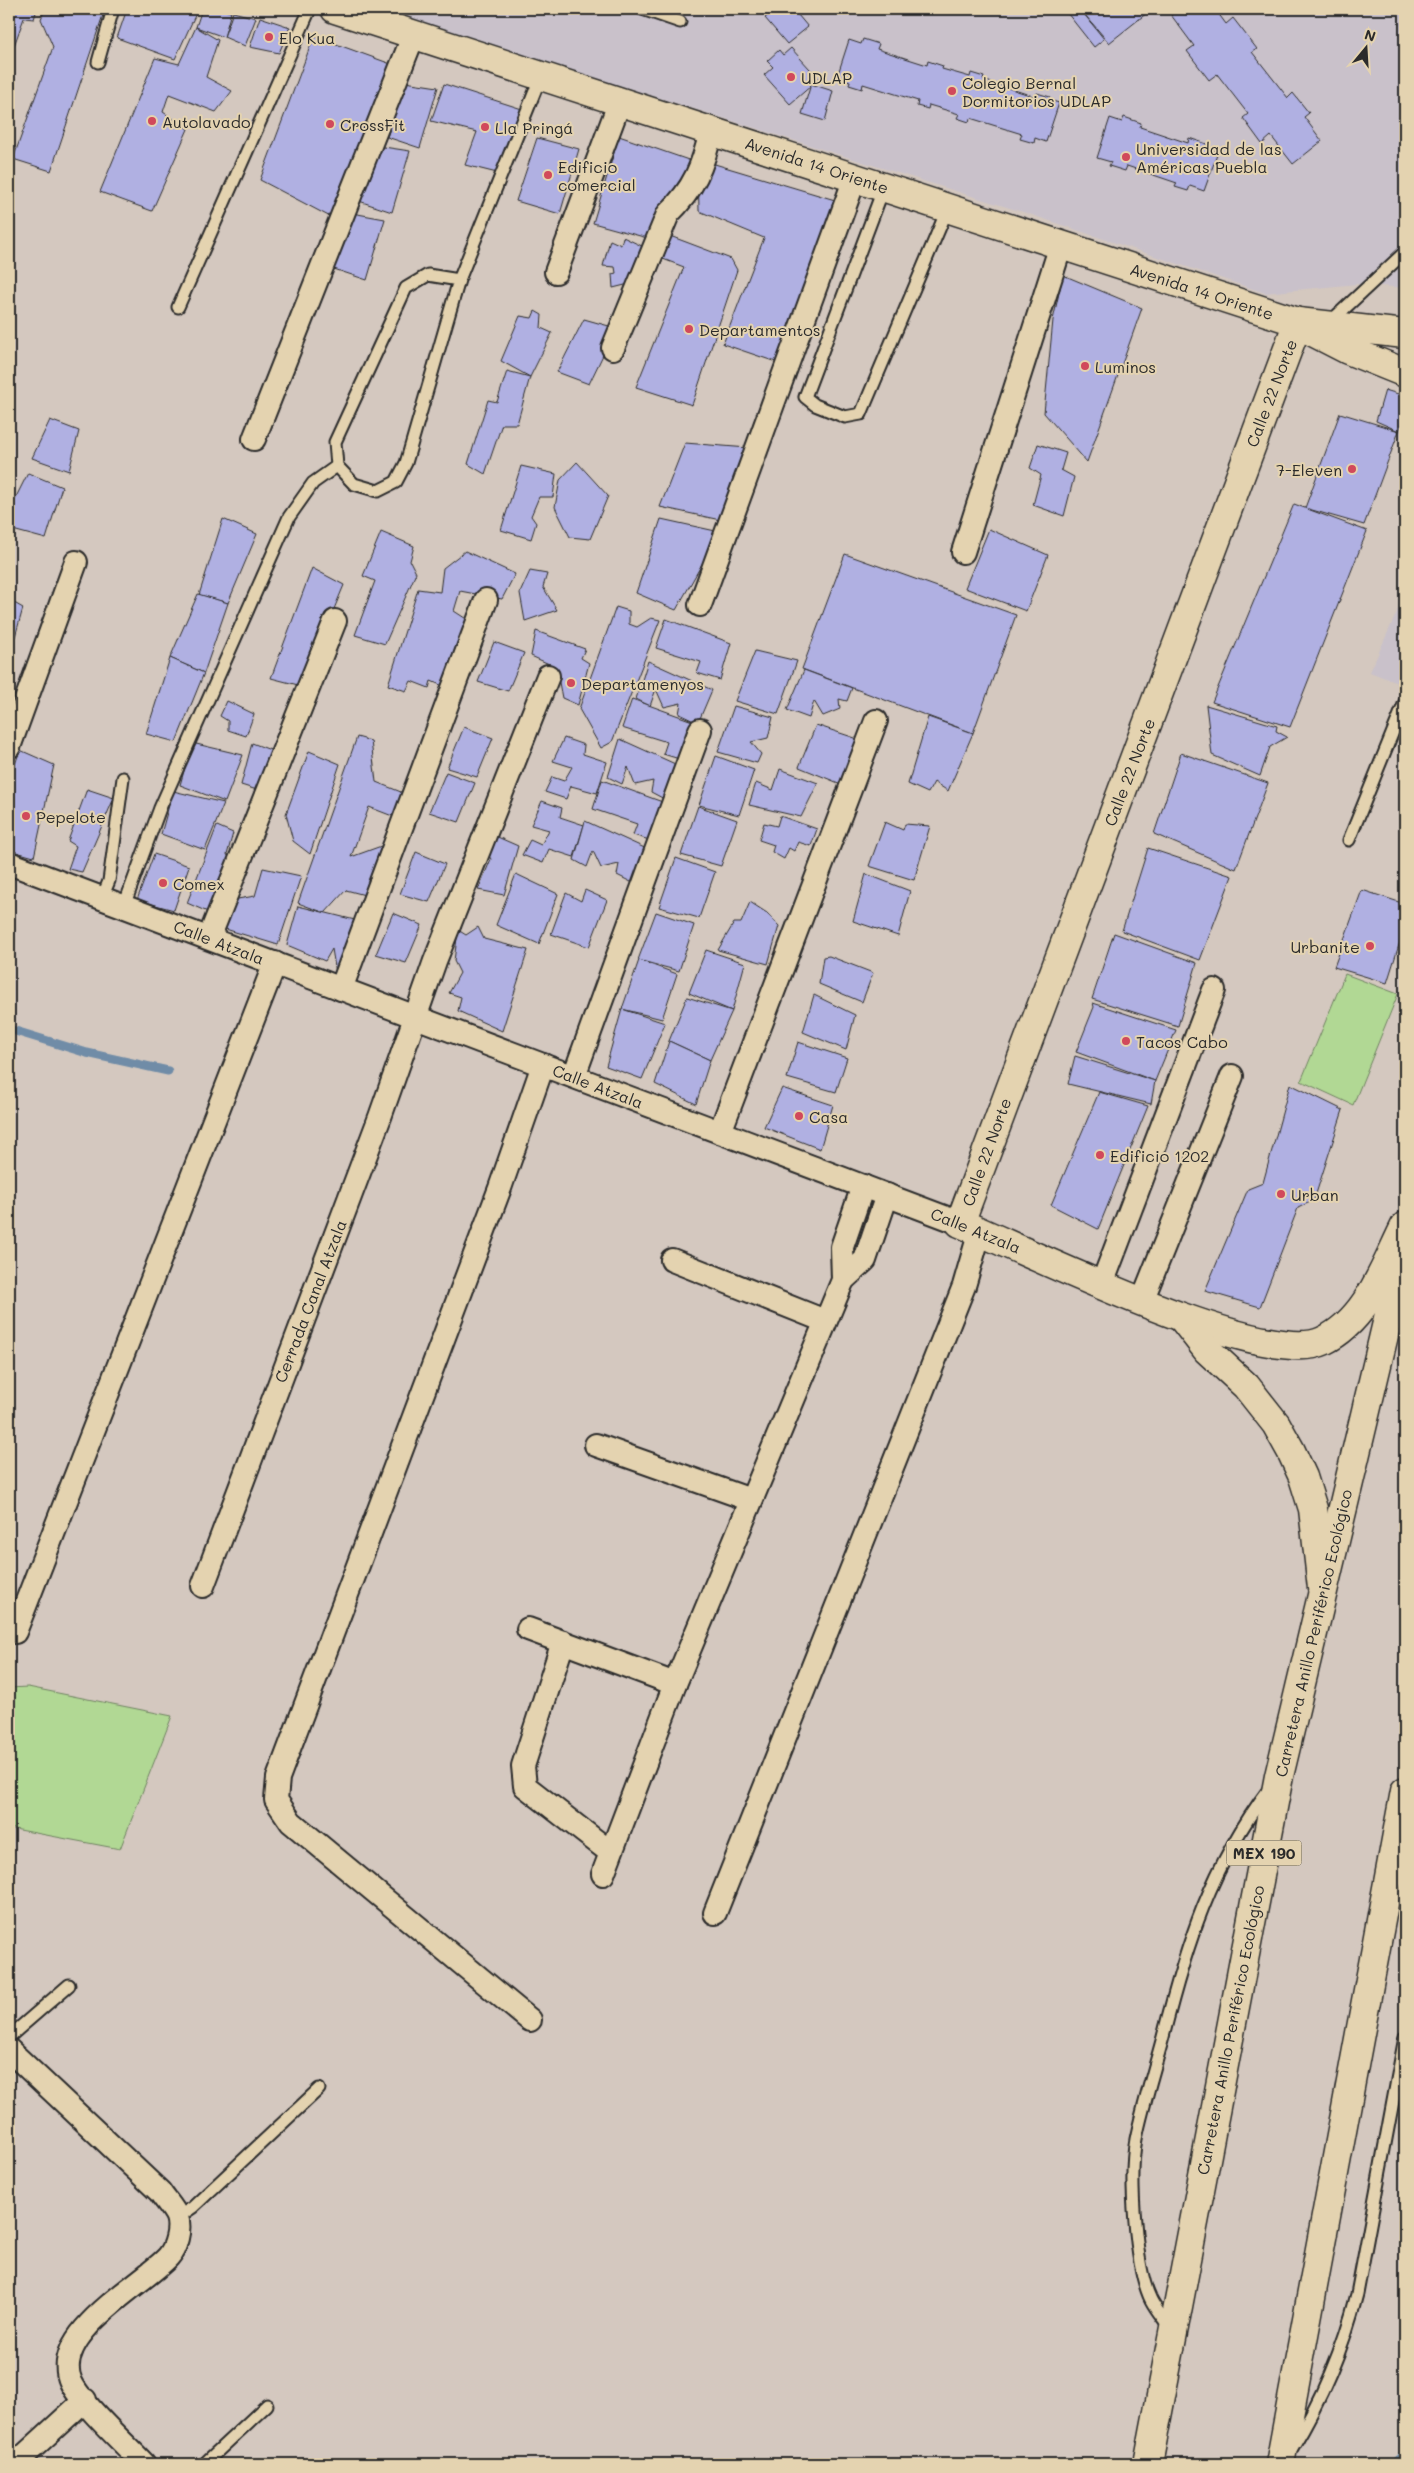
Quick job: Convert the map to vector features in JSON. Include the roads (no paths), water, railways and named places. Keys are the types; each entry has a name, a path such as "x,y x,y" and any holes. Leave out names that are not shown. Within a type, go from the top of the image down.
{"main road":[{"name":"Avenida 14 Oriente","path":"335,9 1314,328 1405,373"},
{"name":"Avenida 14 Oriente","path":"1314,328 1405,334"},
{"name":"Calle 22 Norte","path":"970,1227 1314,328"},
{"name":"Calle Atzala","path":"970,1227 1182,1319 1253,1339 1291,1347 1322,1341 1341,1330 1357,1315 1369,1297 1405,1226"},
{"name":"Carretera Anillo Periférico Ecológico","path":"1148,2464 1279,1776 1405,1247"},
{"name":"Calle Atzala","path":"1182,1319 1207,1350 1246,1386 1276,1424 1291,1452 1303,1477 1313,1510 1323,1593"},
{"path":"1280,2464 1405,1791"}],"street":[{"path":"254,439 414,34"},
{"path":"556,272 620,102"},
{"path":"613,348 668,214 685,198 703,165 711,131"},
{"path":"700,605 855,178"},
{"path":"963,552 1061,245"},
{"path":"9,747 76,562"},
{"path":"341,988 486,600"},
{"path":"209,938 335,621"},
{"name":"Cerrada Canal Atzala","path":"203,1586 380,1117 415,1016 548,676"},
{"path":"720,1132 876,721"},
{"path":"574,1076 700,730"},
{"name":"Calle Atzala","path":"11,869 124,906 970,1227"},
{"path":"15,1632 275,963"},
{"path":"1102,1284 1214,990"},
{"path":"530,2020 291,1822 276,1800 278,1778 500,1188 543,1065"},
{"path":"1142,1301 1232,1076"},
{"path":"843,1280 842,1247 863,1186"},
{"path":"603,1874 675,1684 825,1320 843,1280 865,1260 887,1195"},
{"path":"715,1913 964,1286 970,1227"},
{"path":"672,1260 825,1320"},
{"path":"596,1445 751,1500"},
{"path":"528,1629 675,1684"},
{"path":"563,1642 523,1766 525,1786 610,1852"},
{"path":"9,2050 160,2192 177,2218 178,2236 169,2256 99,2314 74,2344 68,2362 71,2381 85,2400 144,2464"},
{"path":"15,2464 85,2400"}],"lane":[{"path":"98,62 113,9"},
{"path":"178,307 310,9"},
{"path":"642,9 680,22"},
{"path":"459,280 428,274 406,288 335,442 337,466 354,484 378,491 396,482 406,463 459,280 541,76"},
{"path":"884,187 805,397 815,405 845,417 861,414 948,208"},
{"path":"1314,328 1386,271 1405,252"},
{"path":"1386,271 1405,264"},
{"path":"124,906 160,808 289,517 313,483 337,466"},
{"path":"1350,840 1405,702"},
{"path":"102,898 109,881 123,778"},
{"path":"1172,2331 1150,2299 1142,2264 1134,2200 1136,2140 1182,1962 1206,1895 1246,1819 1279,1776"},
{"path":"9,2036 69,1985"},
{"path":"1280,2464 1324,2392 1348,2327 1357,2294 1405,2043"},
{"path":"177,2218 193,2207 319,2089"},
{"path":"204,2464 267,2405"}],"waterway":[{"path":"9,1029 87,1053 168,1071"},
{"path":"1393,2464 1405,2454"}],"place":[{"name":"Elo Kua","path":"269,37"},
{"name":"UDLAP","path":"791,77"},
{"name":"Colegio Bernal Dormitorios UDLAP","path":"952,91"},
{"name":"Autolavado","path":"152,121"},
{"name":"CrossFit","path":"330,124"},
{"name":"Lla Pringá","path":"485,127"},
{"name":"Universidad de las Américas Puebla","path":"1126,157"},
{"name":"Edificio comercial","path":"548,175"},
{"name":"Departamentos","path":"689,329"},
{"name":"Luminos","path":"1085,366"},
{"name":"7-Eleven","path":"1352,469"},
{"name":"Departamenyos","path":"571,683"},
{"name":"Pepelote","path":"26,816"},
{"name":"Comex","path":"163,883"},
{"name":"Urbanite","path":"1370,946"},
{"name":"Tacos Cabo","path":"1126,1041"},
{"name":"Casa","path":"799,1116"},
{"name":"Edificio 1202","path":"1100,1155"},
{"name":"Urban","path":"1281,1194"}]}
